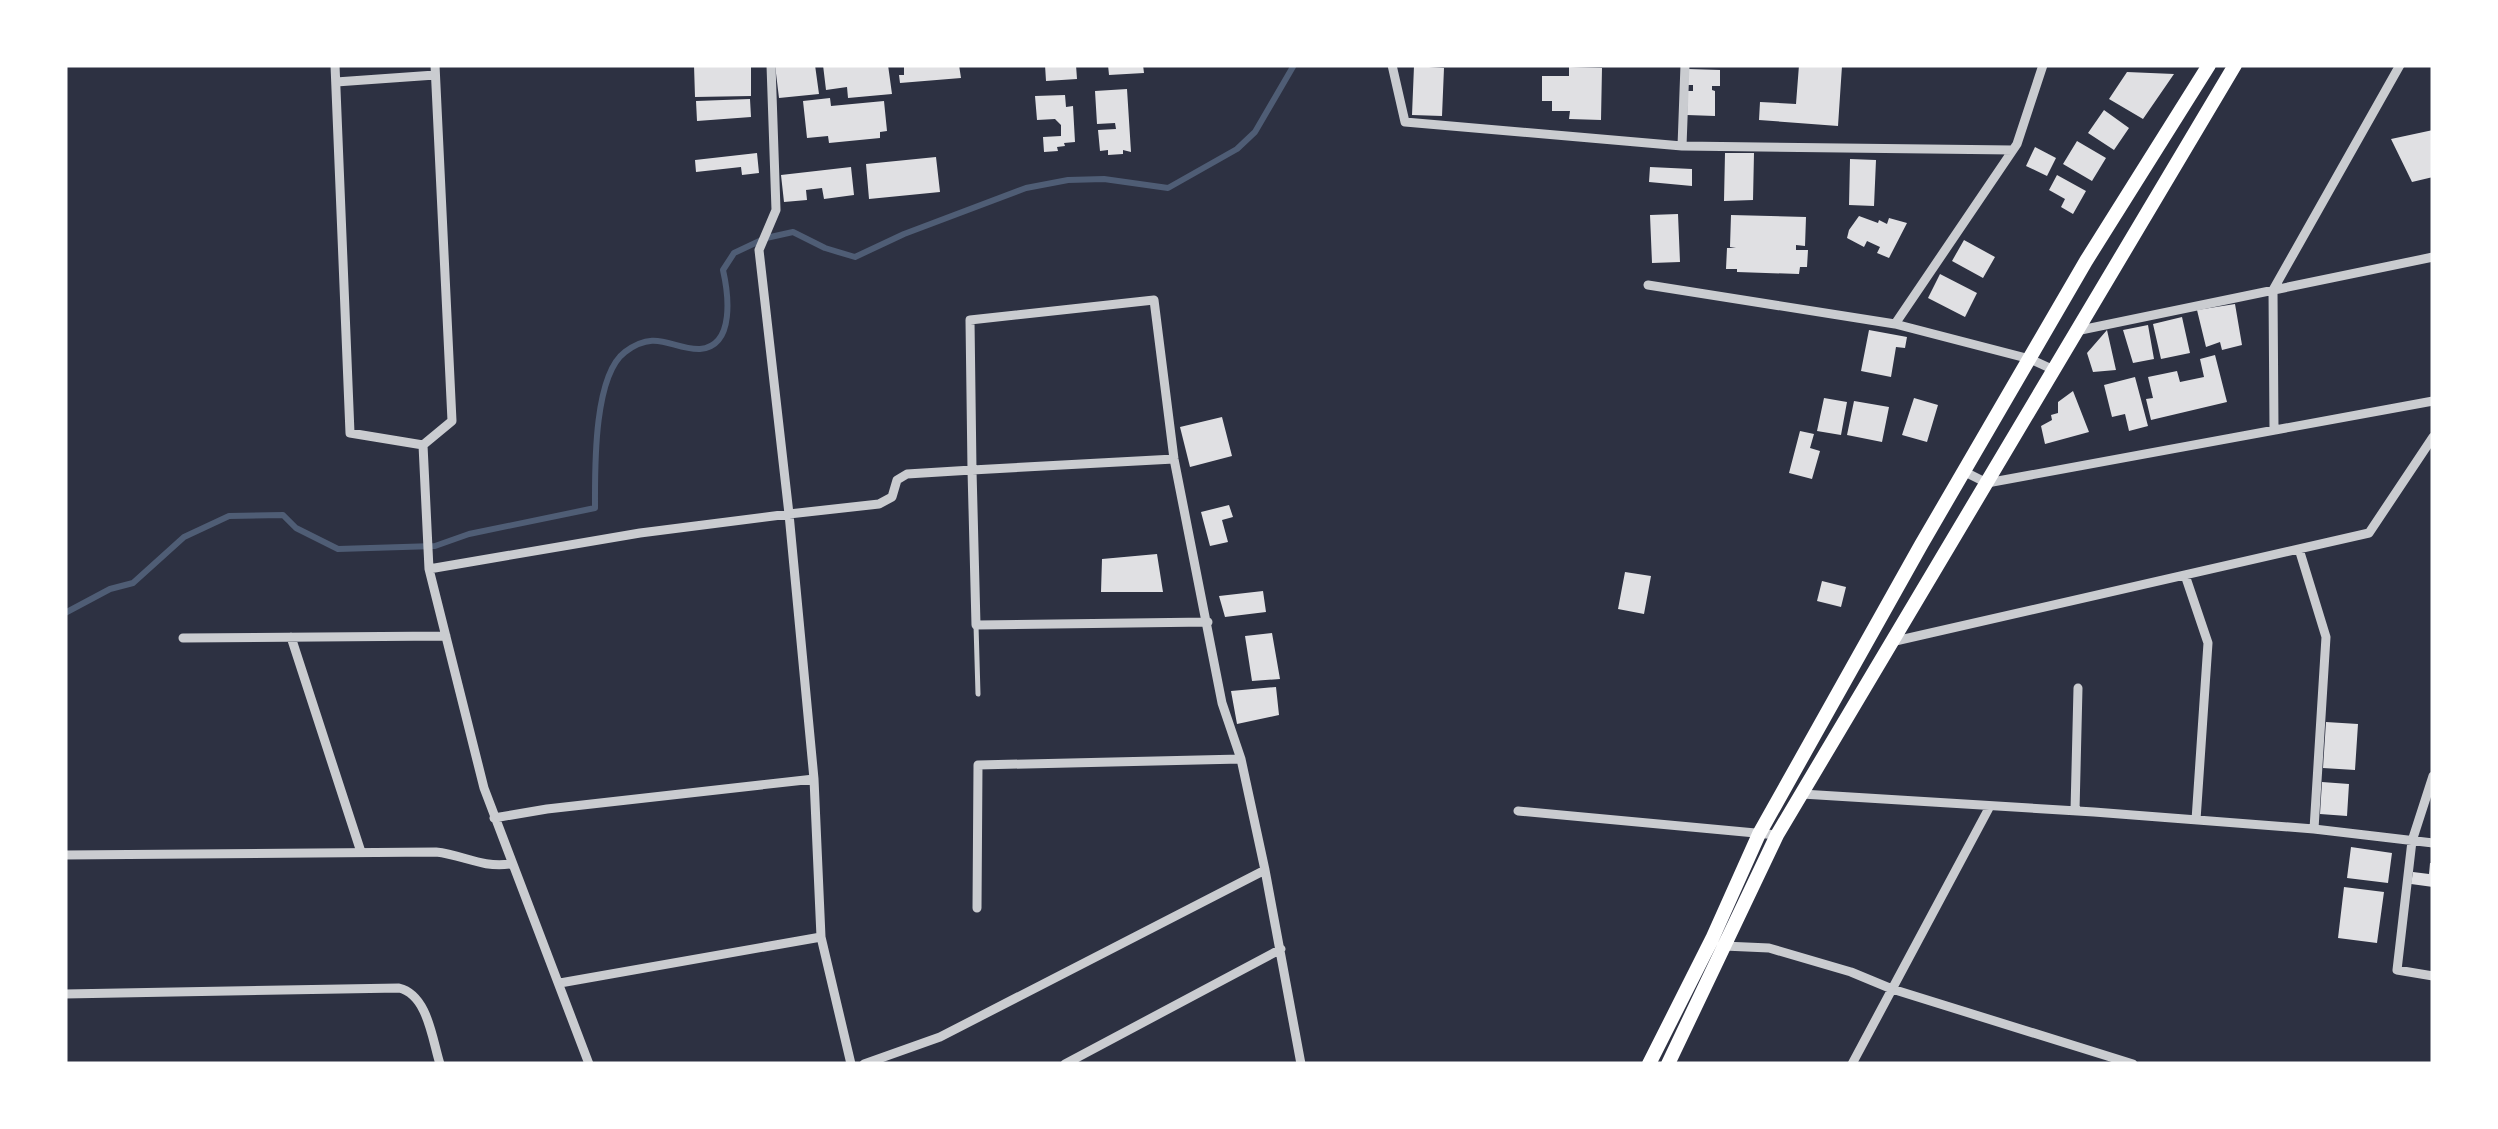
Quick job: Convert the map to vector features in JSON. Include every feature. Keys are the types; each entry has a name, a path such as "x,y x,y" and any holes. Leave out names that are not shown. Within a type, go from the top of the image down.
{"main road":[{"path":"1668,1064 1759,834 2086,262 2209,65"},
{"path":"1648,1064 1777,836 2235,65"}],"street":[{"path":"335,65 350,433 423,445 452,421 435,70 336,82"},
{"path":"771,65 776,210 760,250 814,779 822,937 851,1064"},
{"path":"1392,65 1406,122 1682,146 2013,150"},
{"path":"1682,146 1685,65"},
{"path":"1895,324 2013,150 2043,65"},
{"path":"2274,430 2273,290 2400,65"},
{"path":"2076,331 2433,257"},
{"path":"1648,284 1895,324 2030,359 2054,370"},
{"path":"1208,622 976,625 970,320 1154,300 1174,458 1208,622 1222,703 1241,759 1265,870 1301,1064"},
{"path":"1964,472 1987,482 2433,401"},
{"path":"1892,642 2369,533 2432,440"},
{"path":"423,445 429,569 494,818 589,1064"},
{"path":"429,569 640,533 879,504 892,497 897,480 907,474 1174,458"},
{"path":"2299,549 2326,637 2314,830"},
{"path":"2184,576 2208,643 2196,820"},
{"path":"182,638 446,636"},
{"path":"292,637 361,852"},
{"path":"2075,811 2078,688"},
{"path":"976,908 978,766 1241,759"},
{"path":"2433,776 2412,841 2397,970 2433,976"},
{"path":"494,818 814,779"},
{"path":"1802,794 2196,820 2433,843"},
{"path":"1852,1064 1989,808"},
{"path":"1518,810 1777,836"},
{"path":"65,855 436,852 461,856 484,866 510,864"},
{"path":"864,1064 940,1037 1265,870"},
{"path":"560,983 822,937"},
{"path":"1718,943 1769,948 1852,972 1892,989 2133,1064"},
{"path":"1065,1064 1281,950"},
{"path":"65,994 399,988 410,991 419,1000 440,1064"}],"lane":[{"path":"976,625 978,694"}],"building":[{"path":"694,65 751,65 751,96 695,97"},
{"path":"775,65 815,65 819,94 779,98"},
{"path":"823,65 888,65 892,94 848,98 847,87 826,90"},
{"path":"904,65 959,65 961,78 900,83"},
{"path":"1045,65 1076,65 1077,79 1046,81"},
{"path":"1108,65 1143,65 1144,73 1109,75"},
{"path":"1799,65 1842,66 1838,126 1759,120 1760,102 1796,104"},
{"path":"1414,66 1444,68 1442,116 1412,115"},
{"path":"1569,67 1602,68 1601,120 1569,119 1570,111 1552,111 1552,101 1542,101 1542,76 1569,76"},
{"path":"1688,69 1720,70 1720,86 1712,86 1715,116 1687,115 1688,91 1693,91 1693,85 1688,85"},
{"path":"2127,72 2174,74 2143,119 2109,99"},
{"path":"1127,89 1131,152 1123,150 1123,154 1108,155 1108,150 1100,151 1098,130 1116,129 1115,123 1097,124 1095,91"},
{"path":"1065,95 1066,107 1073,106 1075,142 1064,143 1065,146 1057,147 1058,151 1044,152 1043,137 1061,136 1061,125 1055,119 1037,120 1035,96"},
{"path":"830,98 831,106 884,101 887,131 880,132 880,138 829,143 828,136 807,138 803,101"},
{"path":"750,99 751,117 697,121 696,101"},
{"path":"2104,110 2129,128 2114,150 2088,133"},
{"path":"2433,130 2433,177 2412,182 2391,139"},
{"path":"2077,141 2106,158 2092,181 2063,164"},
{"path":"2035,147 2056,158 2047,176 2026,166"},
{"path":"757,153 759,173 742,175 741,167 696,172 695,160"},
{"path":"1725,153 1754,153 1753,200 1724,201"},
{"path":"936,157 940,192 869,199 866,164"},
{"path":"1850,159 1876,160 1874,206 1849,205"},
{"path":"851,167 854,195 824,199 822,188 806,190 807,200 784,202 781,175"},
{"path":"1650,167 1692,169 1692,186 1649,182"},
{"path":"2057,175 2086,191 2073,214 2061,207 2065,199 2049,190"},
{"path":"1678,214 1680,262 1652,263 1650,215"},
{"path":"1731,215 1806,217 1805,246 1796,245 1796,250 1808,250 1807,267 1800,267 1799,274 1726,269 1727,248 1736,248 1730,247"},
{"path":"1859,216 1878,223 1879,220 1887,224 1889,218 1907,223 1889,258 1877,253 1880,247 1867,241 1864,247 1847,238"},
{"path":"1964,240 1995,257 1983,278 1952,261"},
{"path":"1940,274 1977,293 1965,317 1928,298"},
{"path":"2235,304 2242,345 2222,350 2220,342 2206,347 2197,310"},
{"path":"2182,317 2190,353 2161,359 2153,324"},
{"path":"2148,325 2154,359 2133,363 2123,330"},
{"path":"1869,330 1907,337 1905,348 1896,347 1891,377 1861,371"},
{"path":"2107,330 2116,370 2093,372 2087,353"},
{"path":"2215,355 2227,402 2151,420 2146,399 2153,398 2148,377 2177,371 2180,382 2204,377 2200,359"},
{"path":"2135,377 2148,426 2129,431 2125,414 2112,417 2104,385"},
{"path":"2073,391 2089,432 2045,444 2041,426 2052,420 2051,415 2058,413 2058,402"},
{"path":"1824,398 1847,402 1841,435 1817,431"},
{"path":"1914,398 1938,405 1927,442 1902,435"},
{"path":"1854,401 1889,407 1882,442 1847,435"},
{"path":"1222,417 1232,456 1190,467 1180,427"},
{"path":"1800,431 1814,434 1810,448 1820,451 1812,479 1789,473"},
{"path":"1229,505 1233,517 1222,520 1228,542 1210,546 1201,512"},
{"path":"1157,554 1163,592 1101,592 1102,559"},
{"path":"1625,572 1651,576 1644,614 1618,609"},
{"path":"1822,581 1846,587 1841,607 1817,601"},
{"path":"1263,591 1266,612 1225,617 1219,596"},
{"path":"1272,633 1280,679 1252,681 1245,636"},
{"path":"1276,687 1279,715 1237,724 1231,691"},
{"path":"2326,722 2358,724 2355,770 2323,768"},
{"path":"2322,782 2349,784 2347,816 2320,814"},
{"path":"2351,847 2392,853 2388,883 2347,878"},
{"path":"2430,863 2433,887 2411,884 2413,872 2429,874"},
{"path":"2344,887 2384,892 2377,943 2338,938"}],"waterway":[{"path":"65,613 110,589 133,583 184,537 229,516 283,515 296,528 338,549 435,546 469,534 595,508 601,402 615,364 625,352 646,342 700,349 712,346 727,317 723,270 734,253 766,238 793,232 855,257 1026,188 1068,180 1104,179 1168,188 1237,149 1255,132 1294,65"}]}
